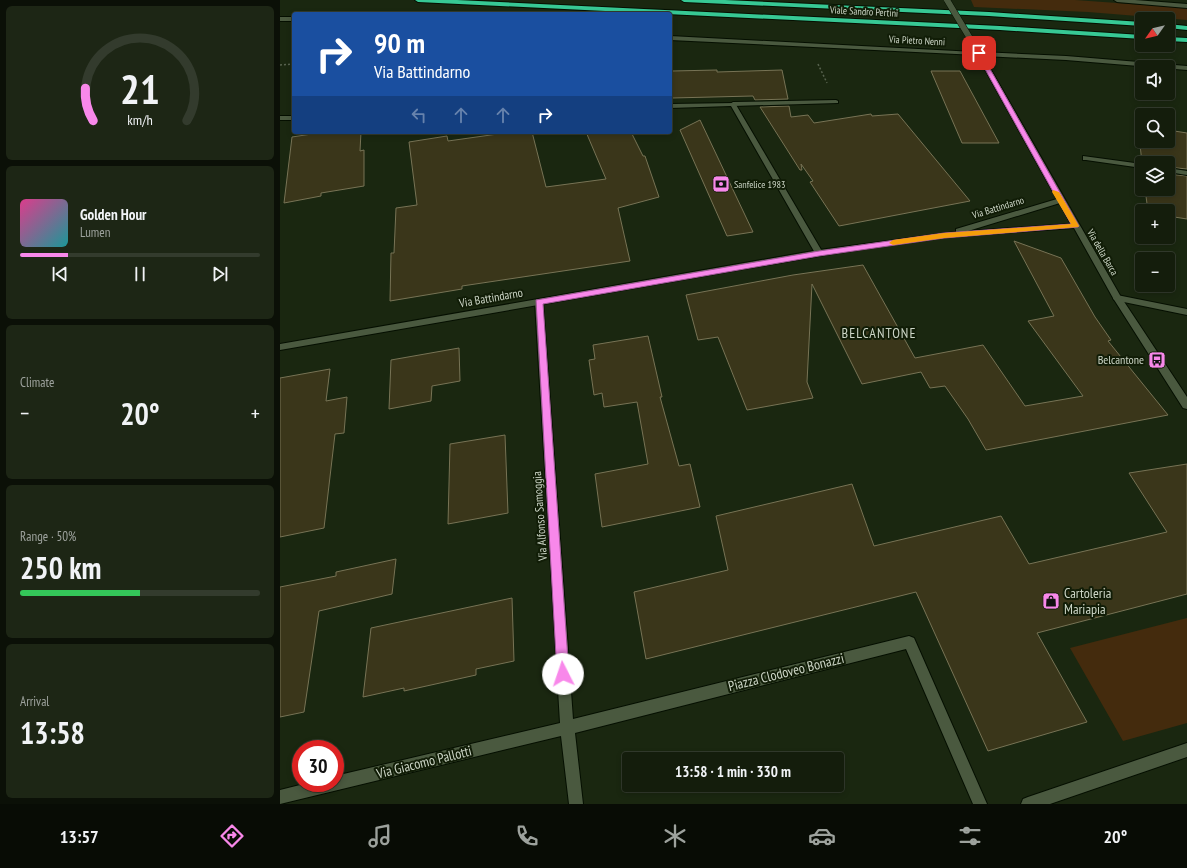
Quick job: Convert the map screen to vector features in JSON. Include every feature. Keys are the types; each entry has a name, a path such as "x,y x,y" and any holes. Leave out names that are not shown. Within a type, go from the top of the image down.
{"highway":[{"name":"Viale Sandro Pertini","path":"418,0 671,12"},
{"name":"Viale Sandro Pertini","path":"684,0 989,14 1135,24"},
{"name":"Viale Sandro Pertini","path":"672,12 1008,28 1135,37"},
{"path":"1175,27 1187,28"},
{"path":"1175,39 1187,40"}],"street":[{"name":"Via della Barca","path":"947,0 979,53 1060,201 1117,298 1187,406"},
{"path":"1117,0 1187,6"},
{"path":"280,18 292,19"},
{"name":"Via Pietro Nenni","path":"672,38 1074,58 1187,68"},
{"path":"672,106 836,102"},
{"path":"733,104 819,253"},
{"path":"280,118 292,118"},
{"path":"1086,158 1135,165"},
{"path":"1175,171 1187,173"},
{"name":"Via Battindarno","path":"944,235 1060,201"},
{"name":"Via Battindarno","path":"280,347 819,253 944,235 1075,226"},
{"path":"1117,298 1187,312"},
{"name":"Via Alfonso Samoggia","path":"539,302 567,728"},
{"name":"Piazza Clodoveo Bonazzi","path":"567,728 909,642 980,804"},
{"path":"567,728 576,804"},
{"name":"Via Giacomo Pallotti","path":"280,797 567,728"},
{"path":"1028,804 1187,750"}],"path":[{"path":"817,62 836,102"},
{"path":"280,65 292,64"}],"shaded area":[{"path":"971,0 1075,0 1187,8 1187,20 1175,19 1175,12 1135,12 1135,16 1088,12 974,7"},
{"path":"1187,618 1187,723 1123,741 1070,648"}],"building":[{"path":"717,70 717,72 782,70 788,99 755,100 753,96 672,98 672,71"},
{"path":"931,71 960,71 999,143 962,143"},
{"path":"789,106 791,117 808,115 814,123 871,114 872,116 898,114 970,201 839,226 810,182 813,181 801,164 802,170 800,170 760,107"},
{"path":"700,120 753,232 727,236 680,130"},
{"path":"1175,131 1187,133 1187,169 1175,168 1175,156 1141,156 1140,148 1175,148"},
{"path":"312,134 361,134 360,151 364,150 364,186 321,193 321,196 284,203 292,137"},
{"path":"498,134 533,134 546,187 606,179 587,134 632,134 643,156 645,156 659,197 618,208 630,261 462,286 462,289 390,301 391,253 394,253 396,208 417,205 409,142 447,136 448,141"},
{"path":"1175,175 1187,176 1187,219 1175,217 1175,204 1147,204 1146,196 1175,196"},
{"path":"1014,241 1061,258 1095,317 1111,340 1108,341 1168,415 986,450 968,419 945,386 930,388 921,372 862,384 812,284 807,382 813,398 747,410 718,337 698,340 686,295 793,275 863,265 915,358 983,345 1025,406 1083,396 1028,321 1054,316"},
{"path":"648,336 662,397 660,397 679,466 690,464 700,507 602,527 595,474 648,464 637,402 604,407 602,393 594,395 589,360 595,359 593,345"},
{"path":"459,348 460,381 432,386 431,401 389,409 391,360"},
{"path":"330,369 326,401 347,397 344,433 335,434 324,528 280,537 280,378"},
{"path":"505,435 508,513 448,524 450,444"},
{"path":"1187,464 1187,594 1037,633 1087,722 988,751 916,592 646,659 634,592 728,570 716,516 852,484 874,546 1001,516 1029,564 1167,532 1129,473"},
{"path":"396,559 392,594 319,611 304,712 280,717 280,587 336,576 336,572"},
{"path":"512,598 514,661 476,669 476,675 404,691 404,688 363,697 371,628"}],"slow traffic":[{"path":"893,243 944,235 1075,226 1055,192"}],"place":[{"name":"Sanfelice 1983","path":"721,184"},
{"name":"Belcantone","path":"1157,360"},
{"name":"Cartoleria Mariapia","path":"1051,601"}],"district":[{"name":"BELCANTONE","path":"879,333"}],"route":[{"path":"563,674 539,302 819,253 944,235 1075,226 979,53"}]}
